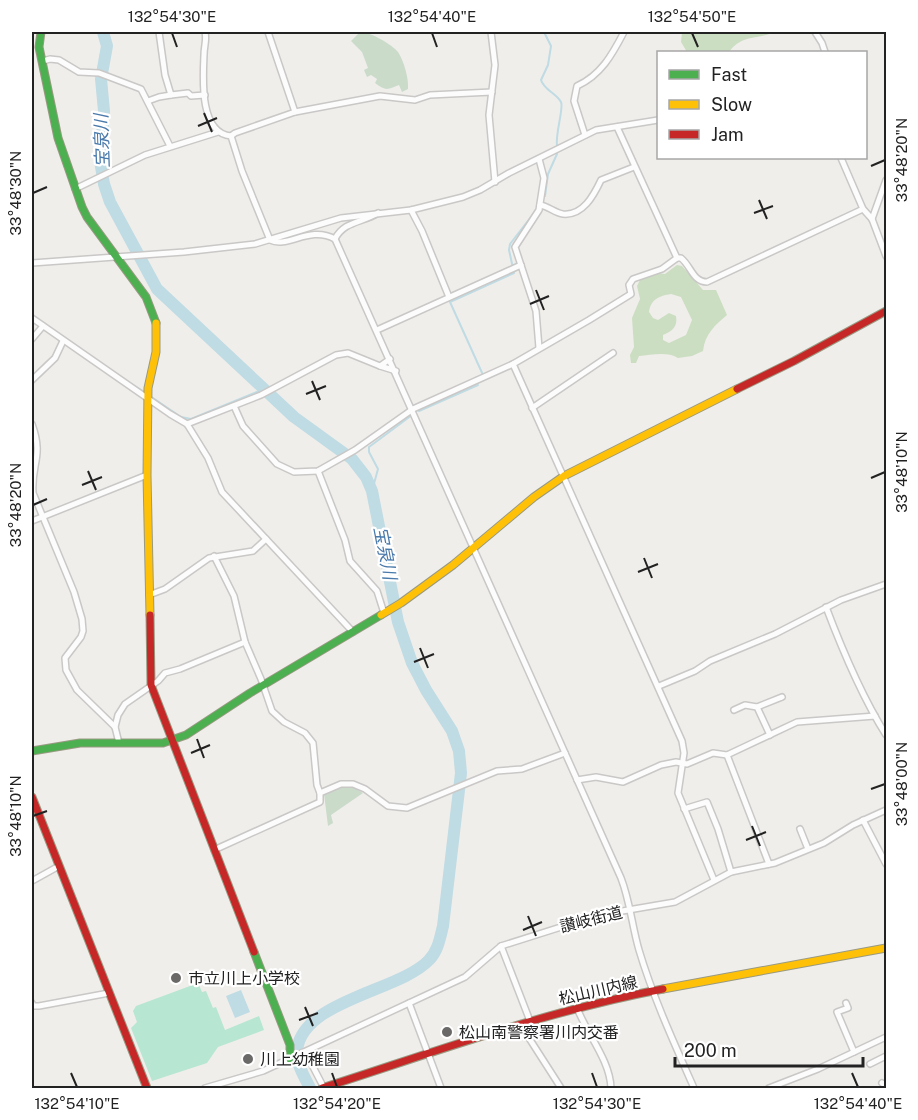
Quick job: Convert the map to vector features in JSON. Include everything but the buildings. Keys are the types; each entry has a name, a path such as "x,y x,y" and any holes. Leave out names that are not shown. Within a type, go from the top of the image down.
{"street":[{"path":"41,32 39,47 58,138 75,189 87,218 146,297 154,315 156,352 149,378 147,475 151,685 289,1042 291,1059"},
{"path":"159,32 165,75 171,95"},
{"path":"205,32 207,38 204,52 205,95 210,120 218,132"},
{"path":"268,32 295,112"},
{"path":"491,32 495,65 489,115 495,182"},
{"path":"585,135 574,101 577,86 600,71 624,32"},
{"path":"815,32 825,51"},
{"path":"43,61 59,60 79,72 99,73 141,89 170,146"},
{"path":"231,136 295,112 380,96 415,100 430,95 492,92"},
{"path":"148,101 188,93 192,96 205,95"},
{"path":"32,263 184,252 270,240 341,218 411,210 463,197 596,130 657,120"},
{"path":"616,127 677,258"},
{"path":"75,189 107,172 170,146 218,132 231,136"},
{"path":"231,136 242,171 270,240"},
{"path":"539,159 544,178 540,205 537,214 516,243 520,265 536,311 539,348"},
{"path":"841,159 864,209 872,219 884,244 886,256"},
{"path":"540,205 561,214 578,210 590,200 600,180 634,167"},
{"path":"872,219 886,180"},
{"path":"677,258 686,262 700,282 707,282 864,209"},
{"path":"411,210 449,297"},
{"path":"335,239 345,226 379,213"},
{"path":"270,240 277,242 318,233 327,234 335,239 621,878 640,952 694,1089"},
{"path":"234,406 243,426 277,464 294,472 318,471 343,458 413,409 513,364 560,338 631,294 629,285 633,279 663,269 677,258"},
{"path":"377,330 520,265"},
{"path":"32,751 74,743 152,744 171,741 195,730 263,685 401,603 474,548 534,497 564,476 786,366 886,311"},
{"path":"32,318 170,414 188,424 213,469 219,488 353,632"},
{"path":"32,339 43,326"},
{"path":"32,380 55,358 63,341"},
{"path":"532,408 613,352"},
{"path":"188,424 261,395 342,353 348,353 396,371"},
{"path":"380,366 390,359"},
{"path":"513,364 659,686 684,747 678,793 714,880"},
{"path":"32,424 38,442 39,455 33,479 33,493 74,592 82,619 83,631 65,658 66,670 77,690 115,727"},
{"path":"318,471 345,540 350,561 377,591 386,612"},
{"path":"32,521 147,475"},
{"path":"149,595 165,589 214,556 253,551 266,539"},
{"path":"214,556 234,596 245,642 269,704 277,718 305,733 313,743 317,785 320,793 320,802 214,850"},
{"path":"659,686 695,671 710,661 775,634 825,607 886,584"},
{"path":"825,607 844,654 886,735"},
{"path":"119,743 115,727 118,715 125,704 158,681 165,673 245,642"},
{"path":"734,710 745,705 757,707 782,697"},
{"path":"757,707 770,735"},
{"path":"577,780 602,778 623,782 661,765 687,764 714,753 727,755 797,722 875,716"},
{"path":"320,793 341,784 352,784 365,789 388,806 407,808 496,771 522,769 565,753"},
{"path":"727,755 769,864"},
{"path":"32,797 147,1089"},
{"path":"684,809 707,802 718,829 730,872"},
{"name":"讃岐街道","path":"205,1089 263,1071 291,1059 465,977 501,946 599,915 675,902 730,872 769,864 824,843 863,820 886,810"},
{"path":"863,820 886,864"},
{"path":"800,829 808,849"},
{"path":"32,881 40,874 59,866"},
{"path":"501,946 530,1021"},
{"name":"松山川内線","path":"323,1088 520,1024 577,1008 654,991 886,948"},
{"path":"32,1003 33,1006 39,1006 109,993"},
{"path":"409,1003 441,1089"},
{"path":"846,1003 848,1008 837,1012 845,1023 854,1052"},
{"path":"577,1008 602,1057 611,1089"},
{"path":"520,1024 561,1089"},
{"path":"769,1089 886,1038"},
{"path":"307,1052 323,1088"},
{"path":"870,1064 886,1056"}],"green space":[{"path":"360,32 380,39 398,52 406,70 408,89 402,92 399,85 389,89 384,88 375,83 377,79 371,75 367,77 364,70 368,68 362,52 351,41"},
{"path":"682,32 774,32 739,42 730,51 686,51 681,42"},
{"path":"677,265 682,266 703,290 716,290 727,315 708,335 703,351 692,356 678,358 664,354 639,356 636,363 631,363 630,355 634,347 632,318 640,299 637,286 640,280 657,273 665,274","holes":["671,294 681,297 692,320 686,335 669,343 663,340 663,335 674,328 676,316 669,313 658,320 653,318 649,312 650,308 656,299 663,296"]},
{"path":"344,787 354,788 363,793 331,815 333,823 328,826 324,794"},
{"path":"198,983 202,992 206,991 213,1008 216,1007 225,1030 259,1016 264,1030 218,1047 207,1063 152,1081 131,1028 137,1022 133,1011 136,1006"}],"water":[{"path":"241,990 250,1012 235,1018 226,996"}],"waterway":[{"name":"宝泉川","path":"103,32 107,46 101,79 104,111 100,161 110,202 157,289 294,417 352,459 366,477 372,491 398,622 412,663 452,731 459,751 461,773 443,926 437,948 429,960 415,971 334,1008 316,1019 303,1033 297,1050 297,1060 310,1088"},
{"path":"544,32 551,46 548,65 541,80 562,105 557,146"},
{"path":"545,196 548,174 557,154"},
{"path":"475,378 483,375 450,302 514,273 509,250 510,244 534,213"},
{"path":"128,382 143,391"},
{"path":"419,411 478,385"},
{"path":"150,396 181,417 191,419 264,389"},
{"path":"372,491 378,469 369,452 369,447 412,415"}],"traffic: fast":[{"path":"41,32 39,47 58,138 82,207 146,297 156,323"},
{"path":"32,751 80,743 163,743 186,735 250,693 381,615"},
{"path":"254,952 290,1045 290,1059"}],"traffic: slow":[{"path":"150,615 148,388 156,352 156,323"},
{"path":"381,615 453,565 534,497 564,476 737,389"},
{"path":"663,989 886,948"}],"traffic: jam":[{"path":"737,389 886,311"},
{"path":"150,615 151,685 254,952"},
{"path":"32,797 147,1088"},
{"path":"322,1088 533,1020 663,989"}],"place":[{"name":"市立川上小学校","path":"176,978"},
{"name":"松山南警察署川内交番","path":"447,1032"},
{"name":"川上幼稚園","path":"248,1059"}]}
